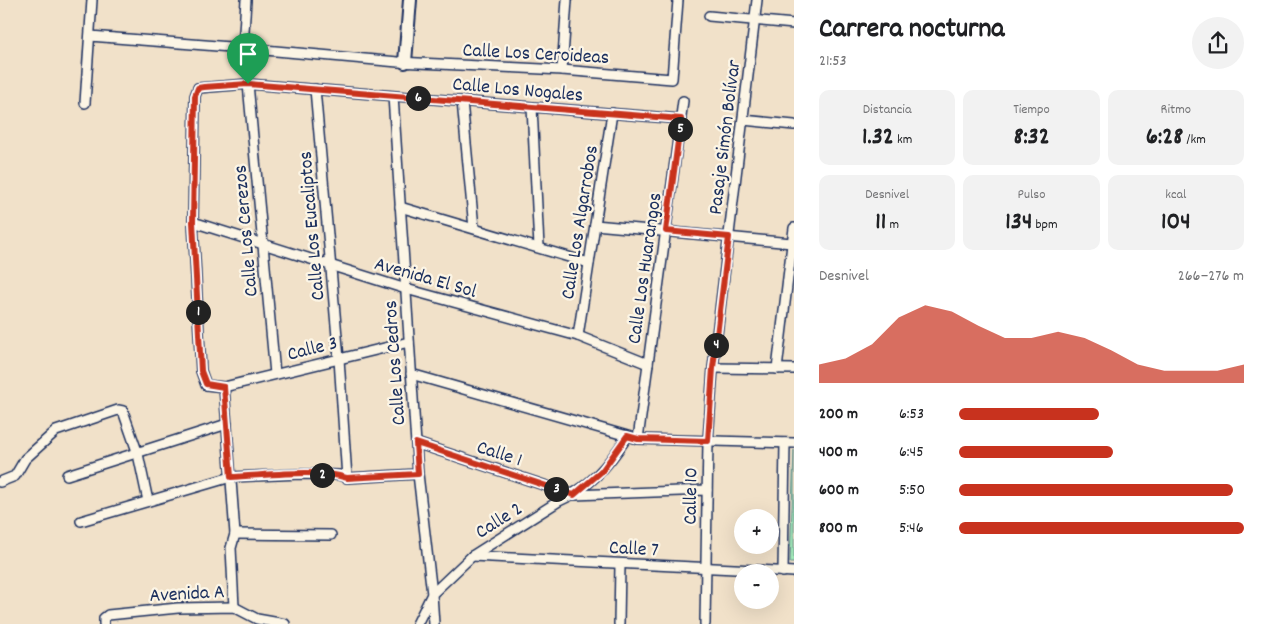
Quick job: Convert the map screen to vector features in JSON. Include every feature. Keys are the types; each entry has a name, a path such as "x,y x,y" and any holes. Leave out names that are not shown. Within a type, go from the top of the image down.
{"street":[{"path":"85,103 92,0"},
{"path":"243,48 246,0"},
{"path":"402,62 403,0"},
{"path":"402,62 410,0"},
{"path":"562,70 567,0"},
{"name":"Calle Los Ceroideas","path":"90,36 402,62 562,70 672,79 678,0"},
{"name":"Pasaje Simón Bolívar","path":"713,368 757,0"},
{"path":"709,16 794,24"},
{"name":"Calle Los Nogales","path":"193,222 195,96 198,88 248,84 681,119"},
{"name":"Calle Los Cerezos","path":"248,84 275,374"},
{"name":"Calle Los Eucaliptos","path":"315,89 339,359 347,478"},
{"name":"Calle Los Cedros","path":"393,96 418,474 432,594"},
{"path":"462,101 474,228"},
{"name":"Calle Los Huarangos","path":"638,439 683,101"},
{"path":"532,107 539,247"},
{"name":"Calle Los Algarrobos","path":"578,336 612,113"},
{"path":"743,120 794,125"},
{"path":"400,207 590,263"},
{"path":"193,222 202,380 209,387 224,387 235,534 231,548 234,607"},
{"name":"Avenida El Sol","path":"193,222 406,289 578,336 648,364"},
{"path":"595,225 792,243"},
{"path":"777,369 794,228"},
{"name":"Calle 3","path":"224,387 409,342"},
{"path":"713,368 794,369"},
{"name":"Calle 10","path":"705,624 708,441 713,368"},
{"path":"411,374 638,439 789,443 783,572"},
{"path":"0,482 15,476 25,459 56,431 118,410 123,411 138,454 148,501"},
{"path":"67,475 138,454 227,424"},
{"name":"Calle 2","path":"432,594 472,556 559,501 574,495 602,471 627,436"},
{"name":"Calle 1","path":"416,443 574,495"},
{"path":"81,521 231,477 302,474 339,475 347,478 418,474"},
{"path":"574,495 707,490"},
{"path":"235,534 331,535"},
{"name":"Calle 7","path":"472,556 794,572"},
{"path":"619,624 620,564"},
{"path":"417,624 432,594"},
{"path":"432,594 434,624"},
{"name":"Avenida A","path":"104,624 105,616 117,614 178,608 234,607 257,619 285,624"}],"green space":[{"path":"794,450 794,563 790,563"}],"route":[{"path":"248,84 681,119 666,231 729,237 713,368 708,441 638,439 627,436 610,463 574,495 416,443 418,474 347,478 339,475 302,474 231,477 224,387 209,387 202,380 201,371 193,222 195,96 198,88 248,84"}]}
